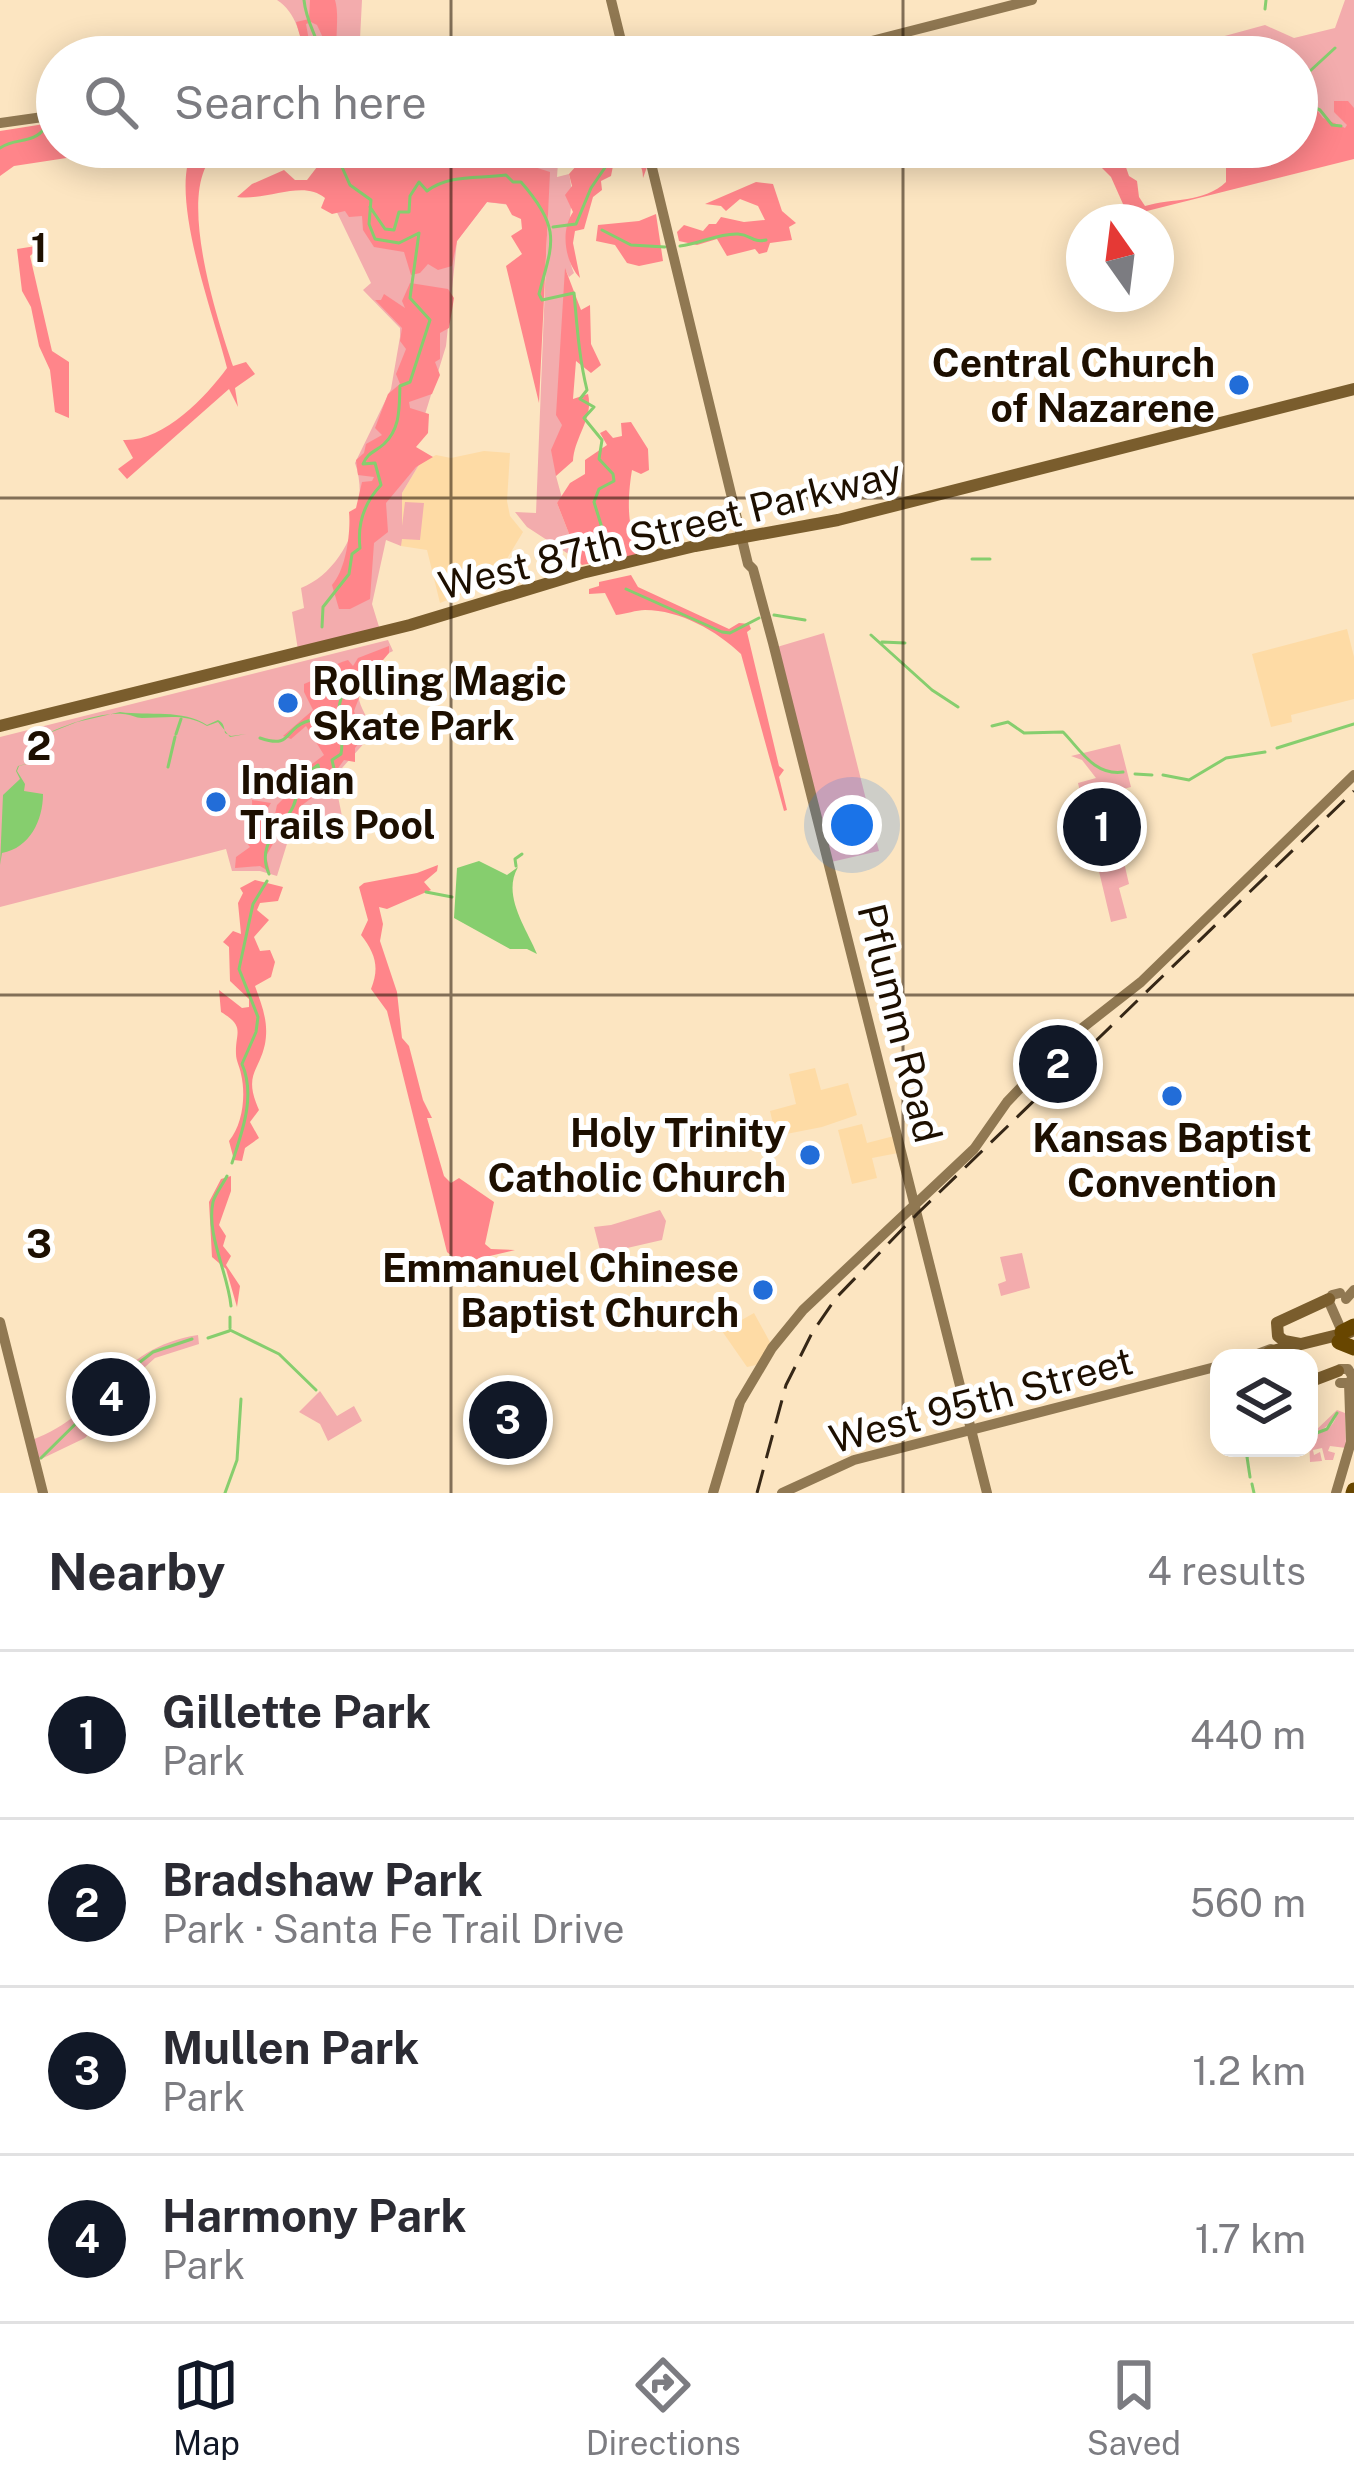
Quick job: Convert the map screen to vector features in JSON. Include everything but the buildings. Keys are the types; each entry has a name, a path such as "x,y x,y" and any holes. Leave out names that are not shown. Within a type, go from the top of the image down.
{"main road":[{"path":"610,0 619,36"},
{"path":"891,36 1032,0"},
{"path":"0,123 36,118"},
{"name":"Pflumm Road","path":"652,168 749,567 766,616 988,1493"},
{"name":"West 87th Street Parkway","path":"0,729 412,631 632,568 1354,392"},
{"name":"West 87th Street Parkway","path":"0,729 410,625 671,551 746,541 977,491 1354,392"},
{"path":"1109,458 1137,444"},
{"path":"977,491 1016,474"},
{"path":"632,568 667,557 671,551"},
{"path":"713,1493 733,1418 772,1348 816,1297 974,1149 1006,1102 1030,1078 1081,1029 1141,982 1354,775"},
{"path":"1274,1349 1280,1319 1342,1300 1347,1337 1343,1379 1352,1442 1336,1493"},
{"path":"0,1322 44,1493"},
{"path":"1278,1336 1295,1349"},
{"path":"1305,1349 1347,1337"},
{"name":"West 95th Street","path":"766,1493 784,1491 848,1462 1210,1371"},
{"path":"1318,1380 1343,1379"}],"shaded area":[{"path":"277,0 362,0 360,36 300,36"},
{"path":"310,0 335,0 337,36 322,36 311,22 306,24 308,36 300,36 296,22 309,19"},
{"path":"1345,0 1354,0 1354,157 1318,158 1318,36 1302,36 1335,28"},
{"path":"1265,25 1290,36 1225,36"},
{"path":"1334,101 1348,101 1354,108 1354,159 1174,204 1157,204 1217,189 1226,182 1226,168 1318,168 1318,112 1345,128 1334,112"},
{"path":"36,125 36,163 14,166 0,176 0,131"},
{"path":"187,168 206,168 198,215 209,283 233,366 246,362 255,374 235,388 238,407 229,389 127,479 118,469 133,458 123,440 168,426 227,368 195,254"},
{"path":"316,168 538,168 550,172 539,403 506,266 522,254 511,236 522,229 521,219 506,204 487,202 457,241 452,266 438,270 428,264 411,275 404,252 374,247 363,230 362,216 349,217 345,211 332,214 321,208 325,198 316,193 296,190 237,197 252,184 284,170 295,180 307,180"},
{"path":"328,168 558,168 557,177 569,174 568,248 574,273 569,277 566,271 556,476 562,498 557,503 573,544 573,557 527,527 515,512 536,513 548,210 487,202 457,241 446,346 415,447 420,463 402,493 402,526 405,502 424,503 420,540 402,539 401,546 386,540 372,604 380,630 298,650 292,612 304,608 301,588 330,567 350,536 360,499 355,463 391,389 400,337 400,328 363,290 371,283 332,202"},
{"path":"574,168 613,168 593,197 584,229 575,231 580,278 566,246 566,228 573,212 565,195 572,186 569,174"},
{"path":"1102,168 1126,168 1137,181 1144,204 1123,204"},
{"path":"756,182 773,184 782,211 796,223 789,227 792,240 770,243 767,252 759,254 755,249 727,256 717,239 697,245 679,241 677,232 684,225 703,231 721,217 765,220 758,206 740,199 726,211 705,204"},
{"path":"656,214 663,261 639,266 627,263 615,245 596,241 598,225 639,221"},
{"path":"42,245 30,256 52,351 69,362 69,418 55,412 50,370 22,291 17,249"},
{"path":"565,268 581,310 590,305 591,344 601,365 591,373 576,361 573,399 588,394 588,411 573,461 556,476 551,450 562,425 556,415"},
{"path":"410,283 448,289 454,298 449,328 440,333 440,359 435,362 440,375 432,394 409,402 410,408 429,414 428,433 416,447 433,457 416,467 386,503 388,532 374,543 370,599 339,609 332,585 347,550 349,512 356,508 362,482 374,477 358,475 356,460 366,444 382,435 375,428 388,394 400,384 396,374 406,349 400,341 402,328 375,300 384,294 405,308 402,301"},
{"path":"631,422 648,449 649,470 641,474 632,470 629,503 634,537 646,553 582,565 573,557 573,544 557,503 570,483 585,474 585,460 607,445 600,433 606,430 613,438 622,436 621,423"},
{"path":"484,451 510,453 507,501 510,516 523,532 493,582 440,603 427,550 401,546 402,493 420,463 436,455 451,458"},
{"path":"631,575 638,587 729,629 749,624 747,632 779,766 784,770 779,777 787,810 741,654 721,637 684,618 645,610 616,615 605,593 589,594 599,582"},
{"path":"1347,629 1354,657 1354,699 1291,715 1292,722 1271,727 1252,654"},
{"path":"824,633 879,851 831,862 777,647"},
{"path":"388,640 393,651 364,665 358,684 361,707 375,731 334,777 343,821 290,834 277,876 232,871 226,849 0,907 0,737"},
{"path":"389,646 378,666 359,670 357,677 365,682 354,711 359,727 373,725 355,748 355,762 344,760 328,782 320,782 318,793 301,806 302,821 285,823 266,856 270,872 260,866 235,868 236,857 250,847 246,842 253,833 252,800 271,803 265,812 273,823 277,805 286,796 286,784 324,755 306,726 291,739 283,736 313,710 304,684 342,662 348,660 353,666 358,658"},
{"path":"110,714 176,715 207,725 218,720 225,730 218,722 207,726 184,718"},
{"path":"1120,744 1131,787 1108,793 1129,884 1119,888 1127,918 1111,922 1078,783 1096,778 1082,760 1071,756"},
{"path":"31,751 34,762 17,771 25,784 24,791 43,794 41,813 27,839 2,853 0,865 3,795 20,779 16,771 18,766 33,762"},
{"path":"479,861 507,875 518,867 514,899 537,954 510,949 454,918 457,868"},
{"path":"438,865 424,882 431,890 387,909 379,907 380,941 397,992 402,1038 409,1046 432,1118 427,1118 444,1176 451,1183 459,1178 494,1202 485,1244 491,1249 515,1250 460,1263 447,1252 387,1011 371,989 375,960 361,935 368,920 359,887"},
{"path":"255,880 283,887 278,901 260,903 257,910 269,920 254,937 260,951 270,950 275,962 271,977 255,986 266,1028 252,1081 259,1110 250,1122 259,1138 245,1148 242,1161 234,1160 229,1141 243,1100 236,1057 238,1030 221,1012 219,990 242,1008 249,1007 249,999 230,981 229,947 223,942 233,931 241,934 240,888"},
{"path":"815,1068 821,1090 848,1083 857,1115 776,1136 770,1111 796,1104 789,1074"},
{"path":"862,1124 867,1143 894,1136 898,1153 872,1158 877,1178 852,1184 838,1130"},
{"path":"231,1176 219,1225 226,1236 223,1246 231,1256 226,1265 240,1286 237,1307 226,1269 212,1257 209,1202 221,1179"},
{"path":"660,1210 666,1221 662,1240 601,1254 594,1227"},
{"path":"1022,1253 1030,1288 1001,1296 998,1284 1006,1281 1000,1257"},
{"path":"754,1313 771,1344 756,1365 747,1367 722,1331"},
{"path":"198,1335 199,1344 155,1358 134,1377 123,1398 85,1438 37,1461 32,1440 77,1414 147,1353"},
{"path":"320,1391 337,1416 354,1406 362,1421 328,1441 320,1424 299,1412"},
{"path":"1337,1410 1345,1413 1346,1448 1330,1446 1333,1460 1325,1460 1322,1448 1318,1449 1318,1434 1331,1426 1337,1413 1318,1428"}],"waterway":[{"path":"304,0 314,36"},
{"path":"1265,9 1266,0"},
{"path":"1318,64 1335,48"},
{"path":"1318,109 1332,125 1341,126"},
{"path":"0,148 36,136"},
{"path":"322,627 323,607 349,574 352,554 360,548 363,514 381,485 375,463 363,464 394,431 400,386 410,382 430,320 410,298 419,233 399,243 375,239 369,224 371,200 350,185 342,168"},
{"path":"553,227 576,224 605,168"},
{"path":"370,207 385,229 394,230 399,212 409,212 410,196 419,182 427,191 454,180 506,175 521,182 534,199 551,237 539,294 542,300 574,293 587,390 580,399 594,407 584,418 602,440 599,459 613,474 614,481 599,489 594,502 607,544"},
{"path":"602,230 631,245 665,247"},
{"path":"680,246 731,234 766,240"},
{"path":"972,559 990,559"},
{"path":"626,589 722,632 730,633 759,618"},
{"path":"774,615 805,620"},
{"path":"871,635 958,707"},
{"path":"882,642 905,643"},
{"path":"269,874 267,848 293,808 296,782 318,765 322,783 336,777 332,760 341,754 339,710 344,690 335,672"},
{"path":"260,738 283,740 298,725 334,710"},
{"path":"176,734 181,719"},
{"path":"992,726 1008,722 1024,733 1063,732 1096,766 1123,772"},
{"path":"1277,748 1354,724"},
{"path":"168,767 175,737"},
{"path":"1163,775 1189,780 1226,758 1265,752"},
{"path":"1135,774 1152,775"},
{"path":"516,866 515,859 522,854"},
{"path":"232,1163 248,1101 242,1064 258,1017 239,969 253,904 267,881"},
{"path":"426,892 452,897"},
{"path":"227,1176 214,1199 212,1215 231,1306"},
{"path":"230,1317 230,1328"},
{"path":"230,1330 279,1354 316,1390"},
{"path":"208,1338 229,1331"},
{"path":"41,1458 131,1369 153,1352 192,1339"},
{"path":"225,1493 237,1460 241,1399"},
{"path":"1318,1432 1327,1429 1337,1413"},
{"path":"1247,1457 1250,1477"},
{"path":"1252,1484 1254,1493"}],"railway":[{"path":"757,1493 786,1385 836,1298 1354,791"}],"place":[{"name":"Central Church of Nazarene","path":"1239,385"},
{"name":"Rolling Magic Skate Park","path":"288,703"},
{"name":"Indian Trails Pool","path":"216,802"},
{"name":"Gillette Park","path":"1102,827"},
{"name":"Bradshaw Park","path":"1058,1064"},
{"name":"Kansas Baptist Convention","path":"1172,1096"},
{"name":"Holy Trinity Catholic Church","path":"810,1155"},
{"name":"Emmanuel Chinese Baptist Church","path":"763,1290"},
{"name":"Harmony Park","path":"111,1397"},
{"name":"Mullen Park","path":"508,1420"}]}
